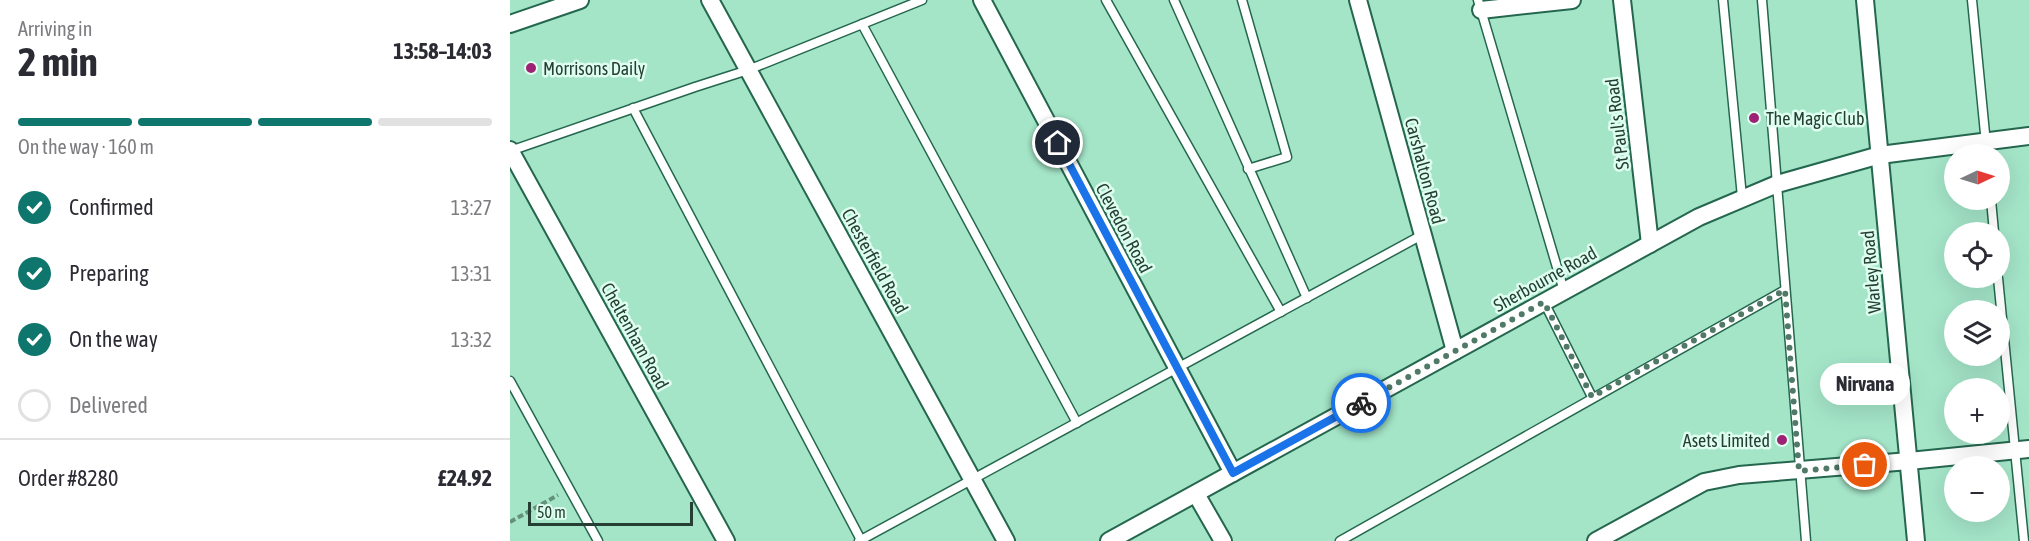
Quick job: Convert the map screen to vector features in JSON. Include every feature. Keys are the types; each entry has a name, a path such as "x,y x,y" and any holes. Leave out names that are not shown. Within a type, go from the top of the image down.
{"street":[{"path":"510,24 580,0"},
{"name":"Chesterfield Road","path":"710,0 1006,541"},
{"name":"Clevedon Road","path":"982,0 1233,473"},
{"name":"Carshalton Road","path":"1358,0 1455,351"},
{"path":"1480,5 1572,0"},
{"name":"St Paul's Road","path":"1622,0 1650,244"},
{"name":"Warley Road","path":"1864,0 1916,541"},
{"name":"Sherbourne Road","path":"2000,144 2029,136"},
{"name":"Cheltenham Road","path":"510,151 726,541"},
{"name":"Sherbourne Road","path":"1109,541 1699,217 1777,184 1880,155 1944,151"},
{"path":"1596,541 1704,482 1739,475 2022,450"},
{"path":"1196,494 1223,541"}],"lane":[{"path":"510,151 748,70 922,0"},
{"path":"1106,0 1281,312"},
{"path":"1174,0 1307,298"},
{"path":"1242,0 1287,157 1248,169"},
{"path":"1723,0 1742,197"},
{"path":"1762,0 1806,541"},
{"path":"1972,0 1986,144"},
{"path":"1480,5 1564,291"},
{"path":"862,24 1077,423"},
{"path":"633,108 860,540 1422,236"},
{"path":"1999,288 2022,450 2024,541"},
{"path":"1340,541 1785,290"},
{"path":"1544,302 1592,397"},
{"path":"510,381 598,541"}],"path":[{"path":"510,522 569,488"}],"way so far":[{"path":"1361,403 1544,302 1592,397 1785,290 1799,471 1865,465"}],"place":[{"name":"Morrisons Daily","path":"531,68"},
{"name":"The Magic Club","path":"1754,118"},
{"name":"Asets Limited","path":"1782,440"},
{"name":"Nirvana","path":"1865,465"}],"route":[{"path":"1058,143 1233,473 1361,403"}]}
